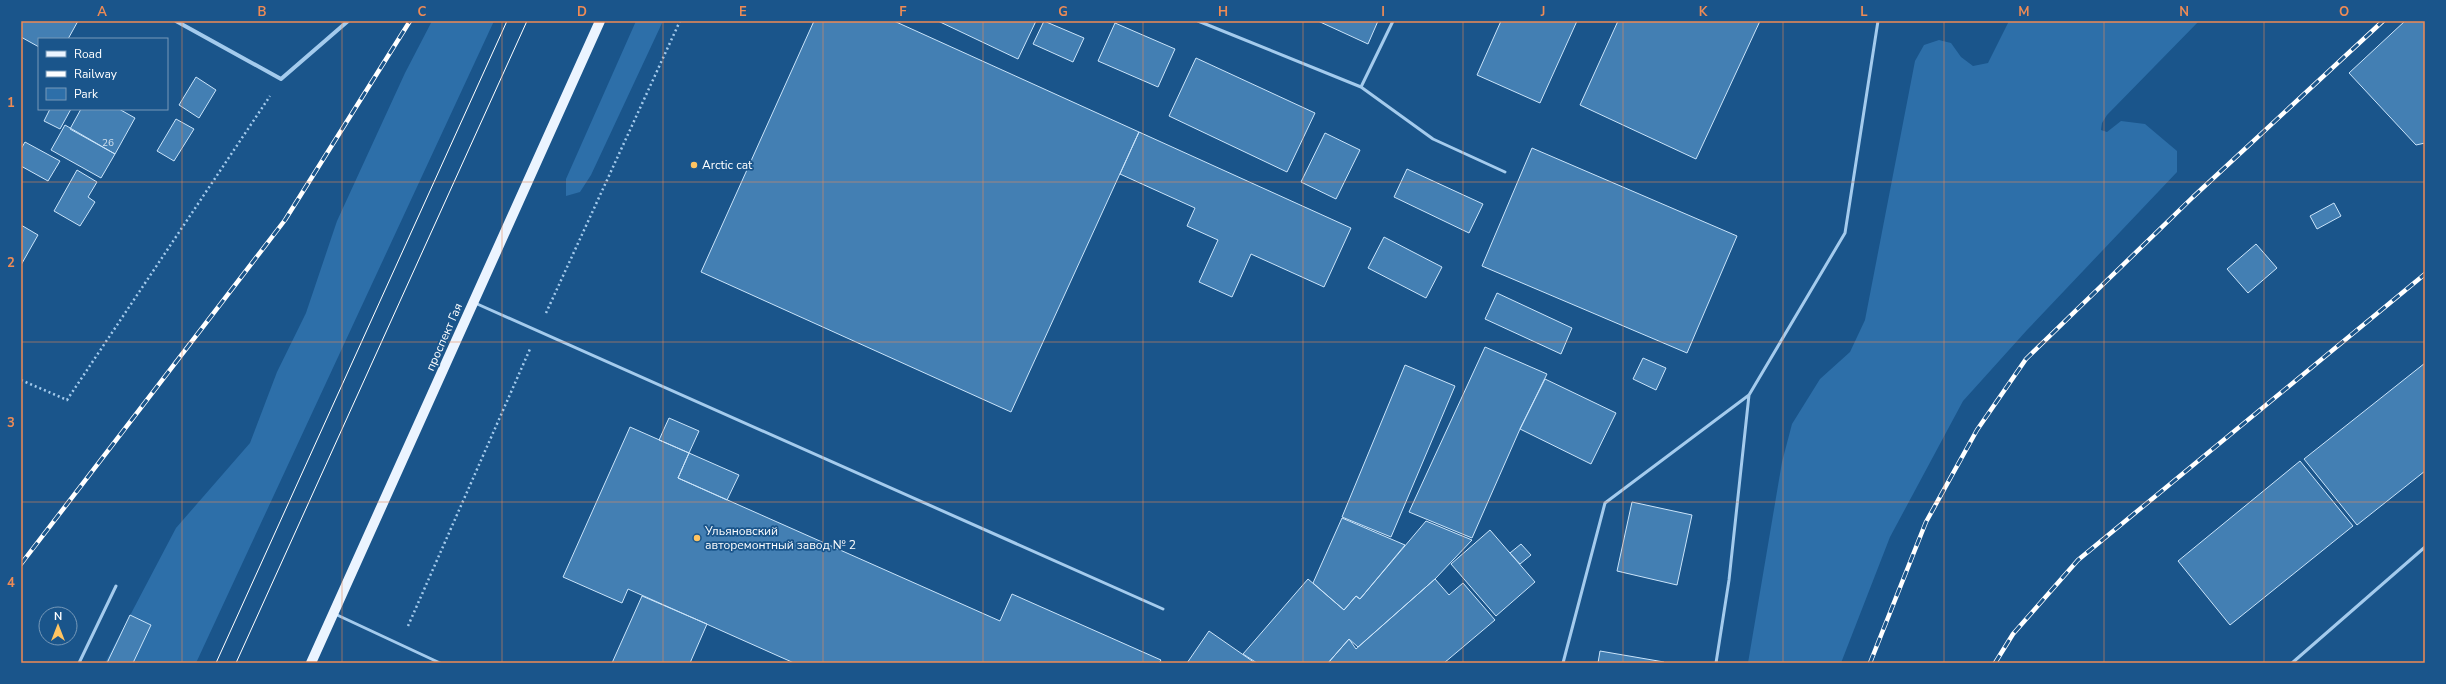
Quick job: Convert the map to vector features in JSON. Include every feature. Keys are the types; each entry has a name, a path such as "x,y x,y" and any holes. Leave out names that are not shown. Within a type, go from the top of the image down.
{"main road":[{"name":"проспект Гая","path":"311,663 600,21"}],"street":[{"path":"176,21 281,79 348,21"}],"lane":[{"path":"1198,21 1360,87 1433,139 1505,172"},
{"path":"1360,87 1393,21"},
{"path":"1563,663 1604,503 1749,395 1845,233 1878,21"},
{"path":"474,302 1163,609"},
{"path":"1716,663 1729,580 1749,395"},
{"path":"2292,663 2425,548"},
{"path":"79,663 116,586"},
{"path":"333,614 440,663"}],"path":[{"path":"21,380 67,400 281,79"}],"green space":[{"path":"432,21 494,21 196,663 105,663 176,528 250,443 277,372 306,313 337,221 405,73"},
{"path":"636,21 663,21 591,175 580,192 566,196 566,179"},
{"path":"2009,21 2199,21 2107,115 2102,123 2101,130 2107,132 2121,121 2145,124 2177,151 2177,172 2027,330 1963,401 1890,537 1841,663 1748,663 1782,462 1792,424 1820,379 1850,352 1865,320 1915,61 1924,45 1939,40 1951,43 1961,57 1973,66 1988,63"}],"building":[{"path":"21,21 78,21 69,38 38,38 38,46 21,37"},
{"path":"814,21 894,21 1139,132 1011,412 701,272"},
{"path":"938,21 1036,21 1018,59"},
{"path":"1044,21 1084,38 1073,62 1033,44"},
{"path":"1318,21 1378,21 1368,44"},
{"path":"1501,21 1577,21 1540,103 1477,75"},
{"path":"1618,21 1760,21 1696,159 1580,105"},
{"path":"2405,21 2425,21 2425,143 2416,145 2349,73"},
{"path":"1115,23 1175,49 1158,87 1098,61"},
{"path":"1196,58 1315,113 1287,172 1169,116"},
{"path":"196,77 216,90 199,118 179,105"},
{"path":"50,110 70,110 60,129 44,121"},
{"path":"80,110 121,110 135,118 115,154 70,129"},
{"path":"176,119 194,129 174,161 157,151"},
{"path":"65,125 115,154 101,178 51,150"},
{"path":"1139,132 1351,228 1324,287 1251,254 1232,297 1199,282 1218,240 1187,226 1195,208 1120,174"},
{"path":"1325,133 1360,150 1336,199 1301,182"},
{"path":"25,142 60,161 48,181 21,166 21,149"},
{"path":"1532,148 1737,236 1687,353 1482,266"},
{"path":"1407,169 1483,204 1469,233 1394,197"},
{"path":"77,170 97,182 88,197 95,202 80,226 54,211"},
{"path":"2334,203 2341,216 2317,229 2310,216"},
{"path":"21,225 38,235 21,265"},
{"path":"1384,237 1442,267 1426,298 1368,268"},
{"path":"2256,244 2277,268 2248,293 2227,269"},
{"path":"1497,293 1572,328 1561,354 1485,319"},
{"path":"1485,347 1547,374 1520,429 1472,538 1409,512"},
{"path":"1643,358 1666,368 1656,390 1633,379"},
{"path":"2425,363 2425,471 2357,525 2304,459"},
{"path":"1405,365 1455,386 1391,537 1342,517"},
{"path":"1545,379 1616,413 1591,464 1520,429"},
{"path":"669,418 699,431 689,453 659,440"},
{"name":"Ульяновский авторемонтный завод № 2","path":"630,427 689,453 678,478 1000,621 1012,594 1161,660 1159,663 794,663 628,589 622,603 563,577"},
{"path":"689,453 739,475 727,500 678,478"},
{"path":"2300,461 2353,526 2230,625 2178,561"},
{"path":"1632,502 1692,515 1677,585 1617,571"},
{"path":"1342,518 1405,545 1360,599 1356,596 1344,610 1313,583"},
{"path":"1426,521 1472,540 1435,579 1358,647 1349,639 1328,663 1257,663 1243,654 1308,579 1344,610 1356,596 1360,599"},
{"path":"1490,530 1535,582 1496,616 1451,564"},
{"path":"1521,544 1531,555 1520,564 1510,553"},
{"path":"1435,579 1449,595 1463,583 1495,620 1444,663 1328,663 1349,639 1356,649"},
{"path":"642,596 707,624 690,663 612,663"},
{"path":"130,615 151,625 133,663 107,663"},
{"path":"1209,631 1255,663 1187,663"},
{"path":"1600,651 1664,662 1664,663 1598,663"}],"tram line":[{"path":"216,663 507,21"},
{"path":"236,663 527,21"}],"railway":[{"path":"21,564 285,220 410,21"},
{"path":"1870,663 1926,522 1977,430 2026,359 2193,197 2383,21"},
{"path":"1995,663 2013,634 2078,560 2425,274"}],"place":[{"name":"Arctic cat","path":"694,165"},
{"name":"Ульяновский авторемонтный завод № 2","path":"697,538"}]}
